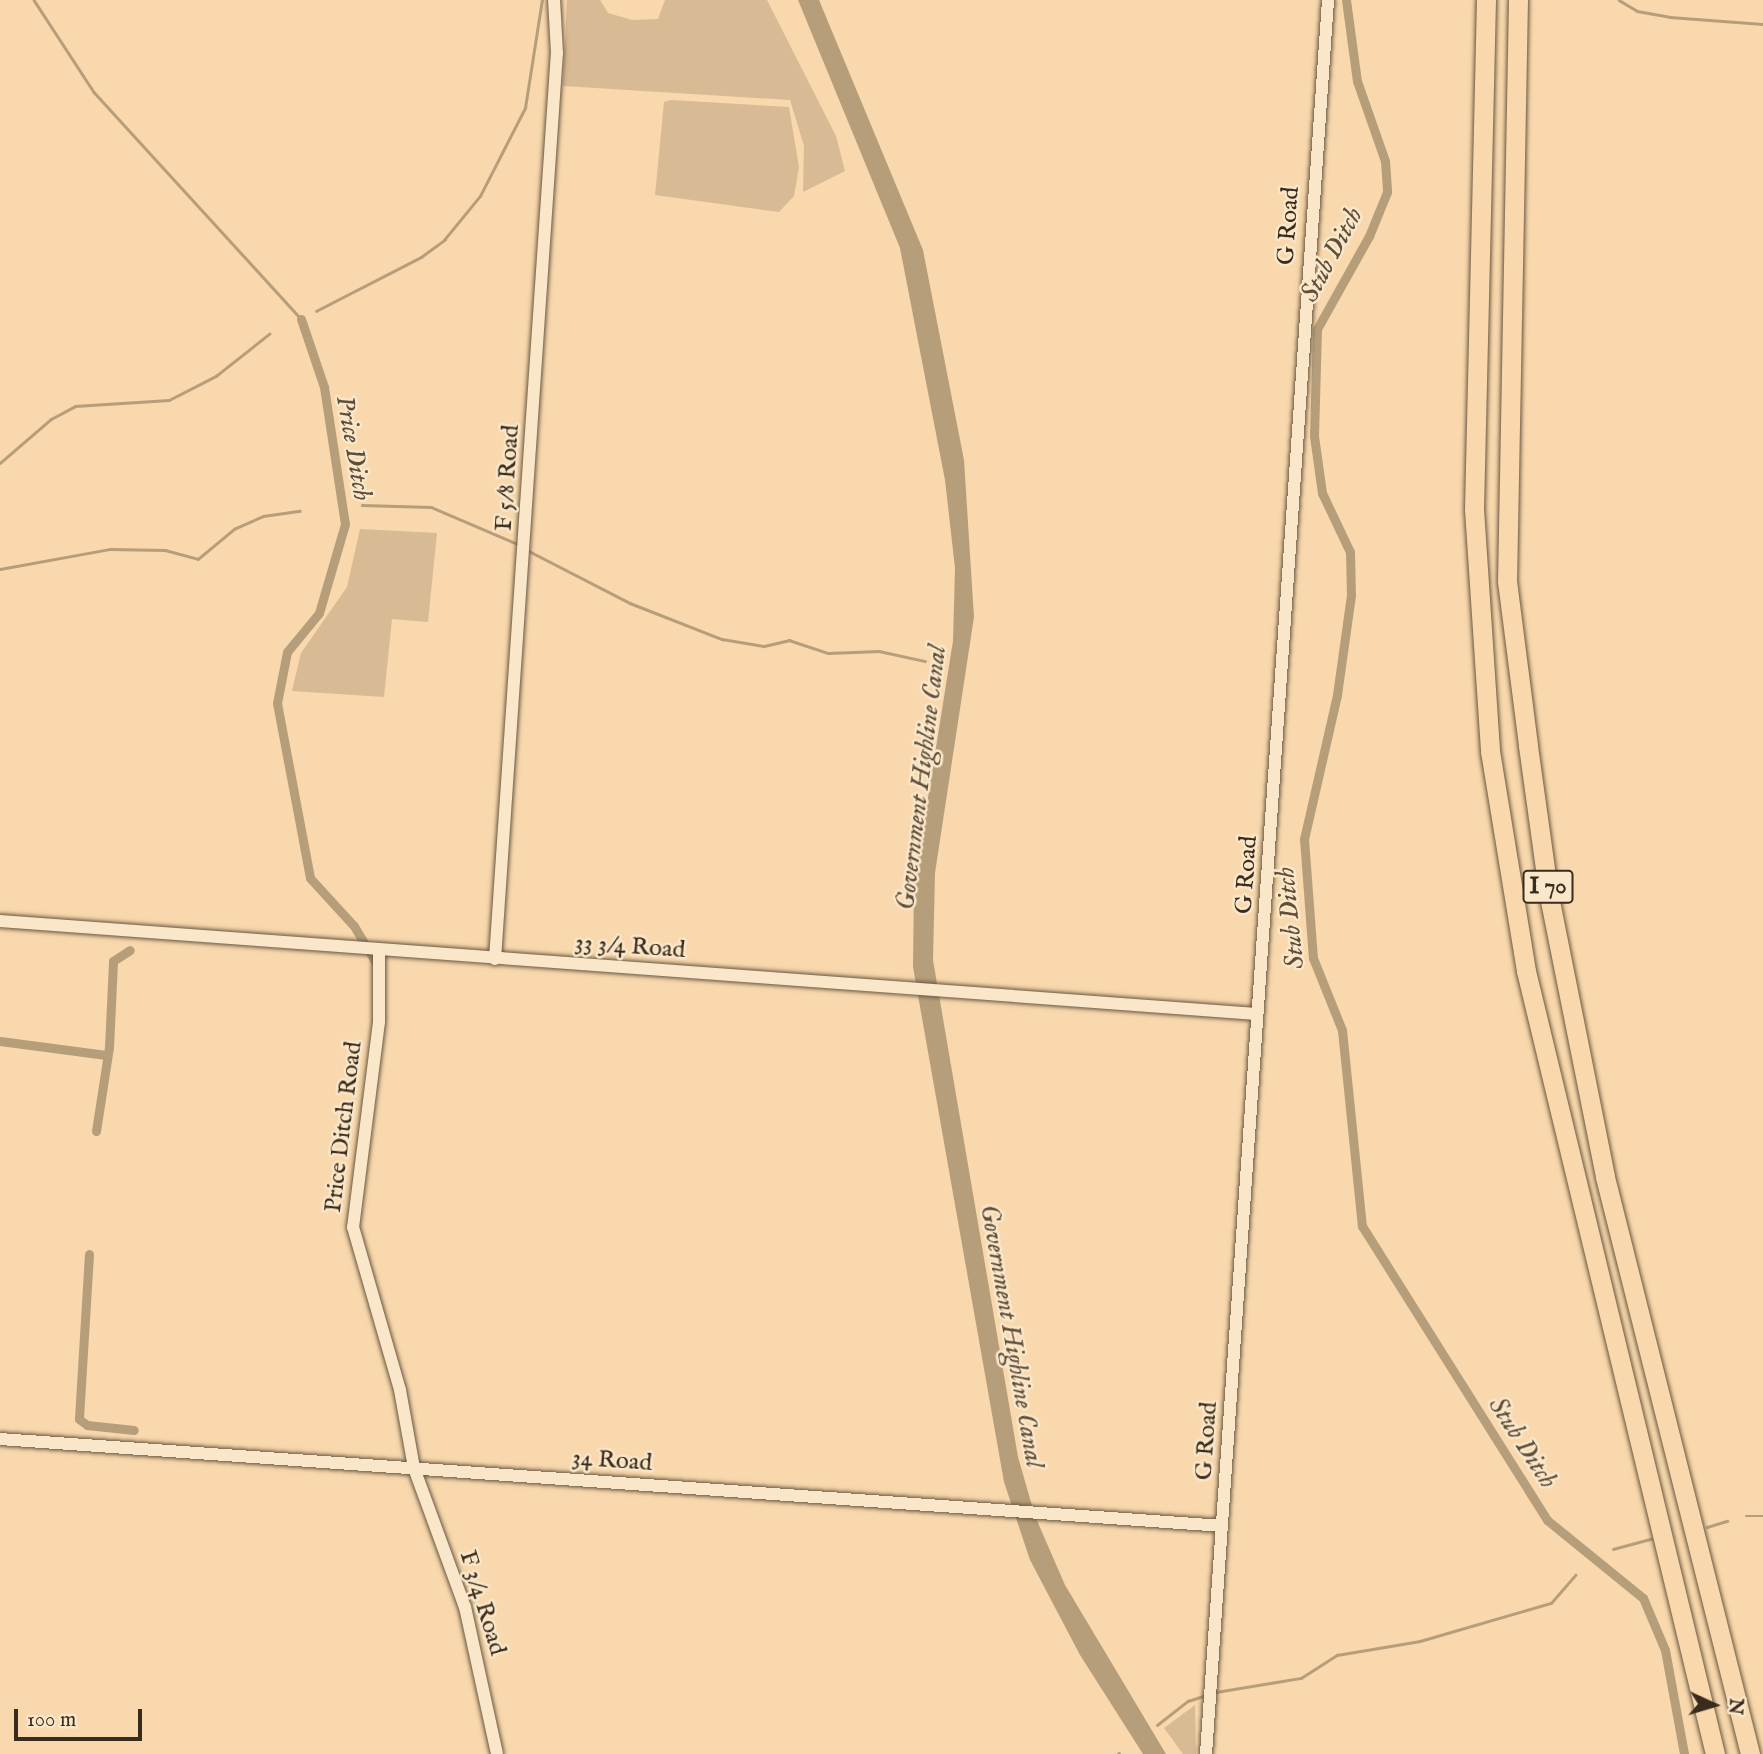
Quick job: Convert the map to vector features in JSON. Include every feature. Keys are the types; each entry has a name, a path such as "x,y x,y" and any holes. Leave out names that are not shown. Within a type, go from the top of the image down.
{"highway":[{"name":"I 70","path":"1486,0 1474,509 1490,751 1526,971 1715,1754"},
{"name":"I 70","path":"1518,0 1507,581 1548,891 1605,1177 1750,1754"}],"street":[{"name":"F 5/8 Road","path":"495,958 557,53 554,0"},
{"name":"G Road","path":"1206,1754 1328,0"},
{"name":"33 3/4 Road","path":"0,921 1257,1014"},
{"name":"Price Ditch Road","path":"379,950 379,1022 353,1227 400,1390 414,1468"},
{"name":"34 Road","path":"0,1439 1222,1526"},
{"name":"F 3/4 Road","path":"414,1468 465,1607 497,1754"},
{"path":"1717,1618 1757,1754"}],"shaded area":[{"path":"567,0 600,0 608,13 632,20 658,19 665,0 767,0 836,136 845,171 803,192 804,146 790,100 563,86"},
{"path":"798,0 819,0 923,250 964,460 974,617 935,873 933,960 1018,1457 1035,1516 1065,1585 1166,1754 1143,1754 1080,1655 1030,1560 1004,1482 913,967 914,885 953,641 955,568 945,480 900,248"},
{"path":"671,100 789,107 799,167 794,196 779,212 655,195 664,102"},
{"path":"360,529 437,533 428,622 392,619 384,697 292,691 301,653 347,587"},
{"path":"1195,1705 1196,1754 1183,1754 1164,1728"}],"waterway":[{"name":"Price Ditch","path":"34,0 94,92 301,319"},
{"path":"316,311 421,257 444,240 480,196 525,108 542,0"},
{"name":"Stub Ditch","path":"1346,0 1357,81 1385,161 1387,192 1369,236 1317,329 1314,436 1322,493 1350,552 1351,595 1337,695 1304,839 1313,958 1342,1030 1362,1226 1547,1520 1643,1598 1665,1650 1684,1754"},
{"path":"1619,0 1637,11 1670,17 1763,24"},
{"name":"Price Ditch","path":"301,319 324,387 345,524 319,613 287,652 277,703 310,878 354,926 376,963"},
{"path":"0,463 51,419 75,406 169,400 216,376 269,334"},
{"path":"362,505 431,507 520,545"},
{"path":"0,569 110,549 165,550 198,559 234,529 263,516 300,511"},
{"name":"Government Highline Canal","path":"529,551 630,603 722,639 764,646 789,640 828,653 879,651 925,661"},
{"path":"96,1131 109,1047 113,961 130,950"},
{"path":"0,1041 106,1055"},
{"path":"89,1254 79,1419 87,1425 134,1430"},
{"path":"1746,1516 1763,1516"},
{"path":"1707,1527 1727,1521"},
{"path":"1613,1549 1651,1539"},
{"path":"1216,1692 1301,1678 1337,1655 1420,1641 1551,1603 1575,1575"},
{"path":"1157,1725 1188,1701 1206,1695"}]}
